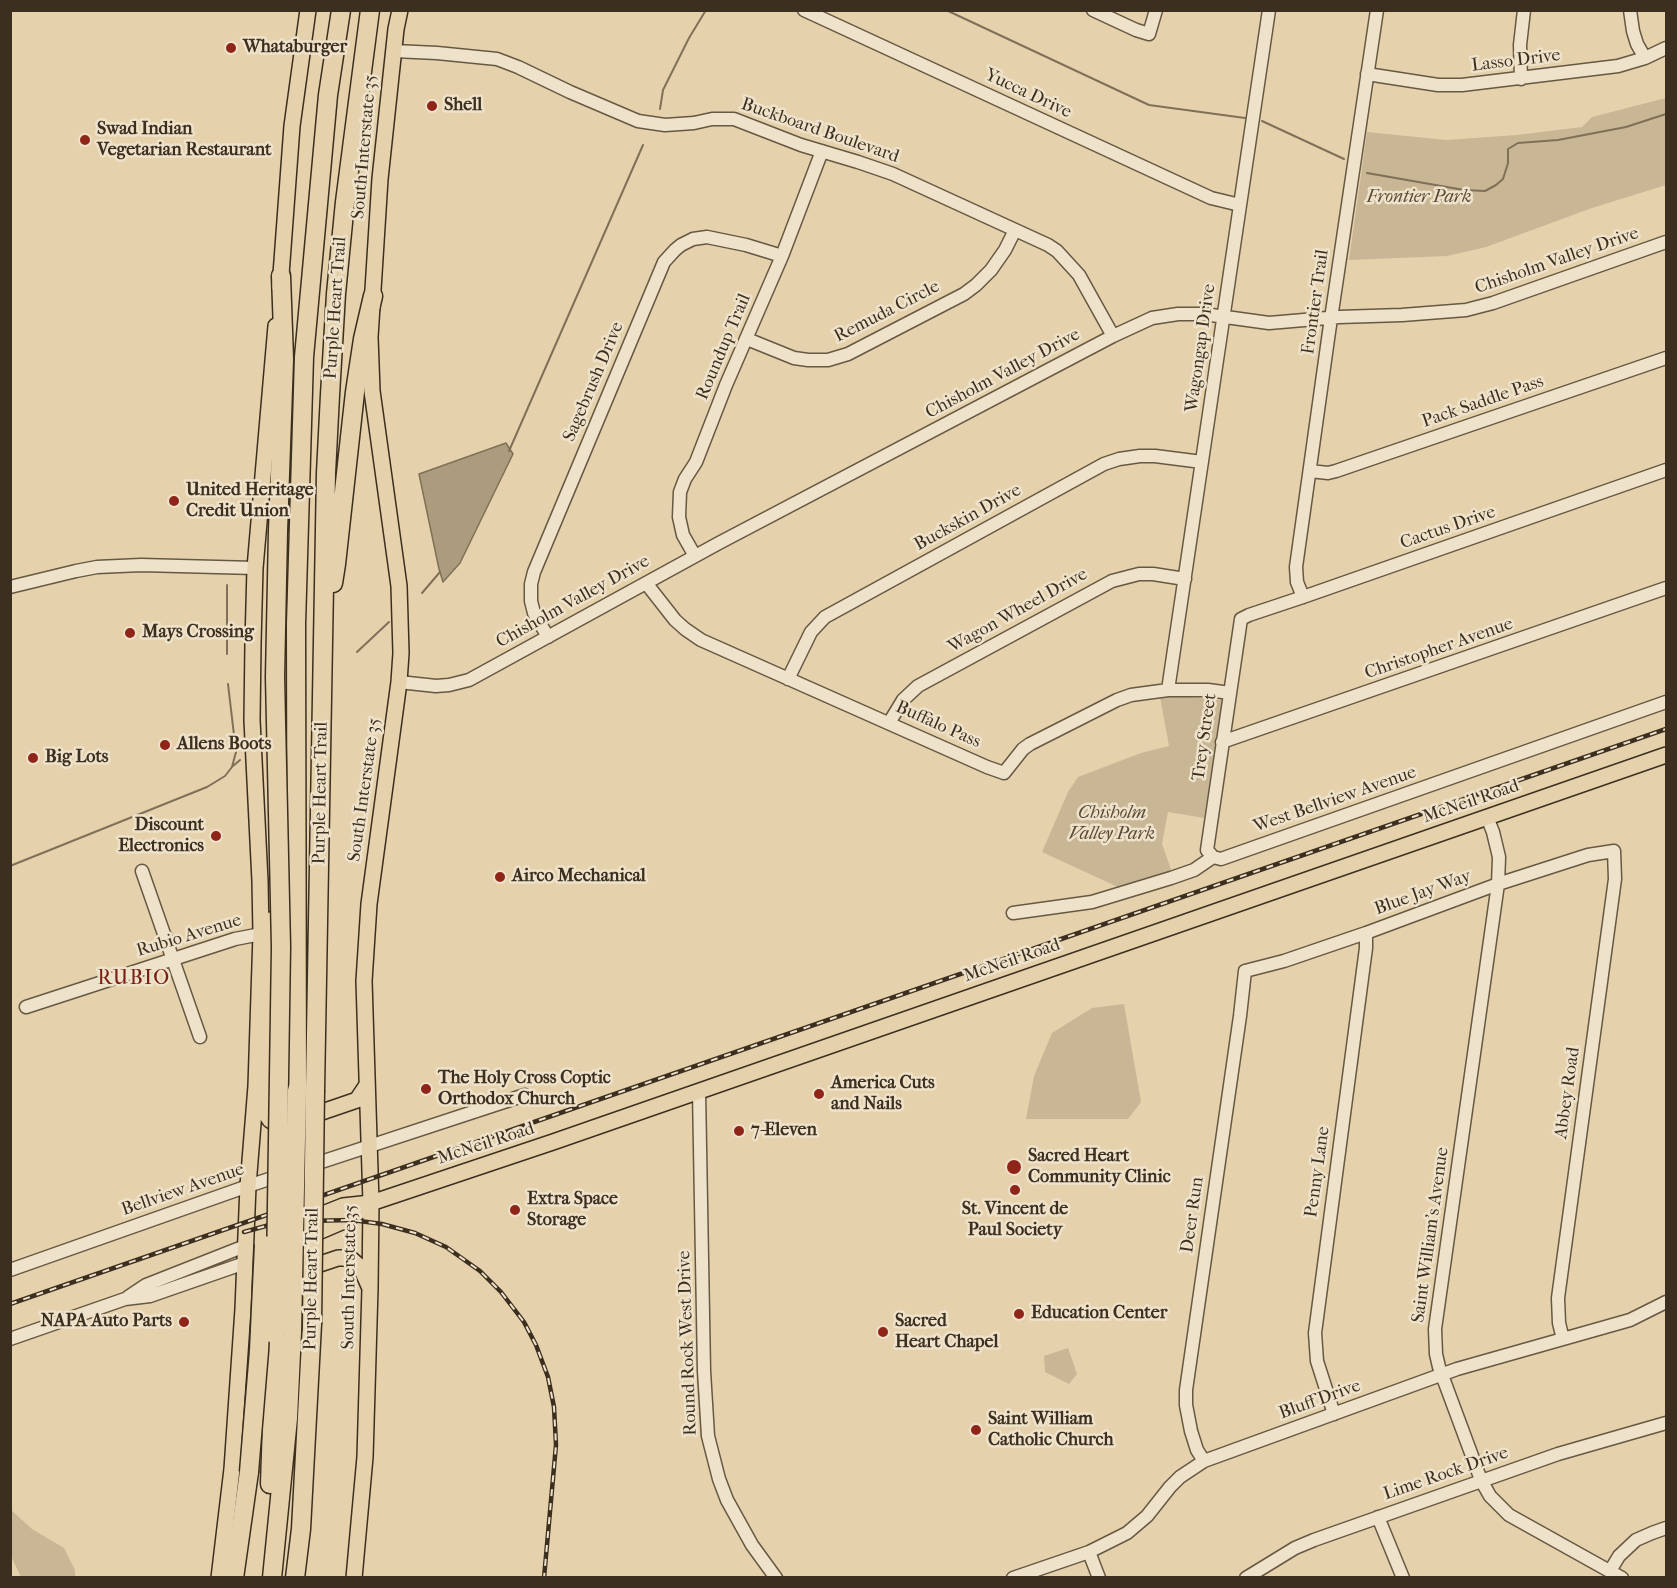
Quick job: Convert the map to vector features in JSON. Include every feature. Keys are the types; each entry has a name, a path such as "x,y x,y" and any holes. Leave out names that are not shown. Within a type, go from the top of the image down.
{"highway":[{"name":"Purple Heart Trail","path":"295,1578 301,1529 312,1324 296,624 304,357 328,95 341,10"},
{"name":"Purple Heart Trail","path":"273,1571 288,1418 283,1333 306,1090 324,629 326,473 336,294 352,145 370,10"},
{"path":"281,276 284,359 275,677 281,947 283,1333"},
{"path":"324,629 336,564 358,371 373,296"},
{"path":"234,1578 249,1472 259,1351 264,1263 274,848 284,727 296,624"},
{"path":"301,1529 306,1578"}],"main road":[{"path":"219,1578 232,1469 256,1086 261,934 252,720 255,568 292,126 308,10"},
{"name":"South Interstate 35","path":"354,1578 365,1457 370,1288 364,981 369,904 401,653 399,586 372,391 370,337 380,180 400,10"},
{"name":"McNeil Road","path":"245,1246 342,1206 370,1203 553,1142 1666,755"},
{"path":"256,1086 264,1111 270,1120 284,1125 357,1100 367,1085"},
{"name":"McNeil Road","path":"245,1263 346,1220 370,1203"},
{"path":"243,1309 247,1296 254,1288 338,1258 351,1260 361,1268 370,1288"}],"street":[{"name":"Yucca Drive","path":"804,10 1211,198 1240,205"},
{"path":"1093,10 1149,34 1156,10"},
{"name":"Wagongap Drive","path":"1168,690 1269,10"},
{"name":"Frontier Trail","path":"1303,597 1297,582 1296,567 1377,10"},
{"path":"1521,79 1520,45 1524,10"},
{"path":"1630,10 1637,44 1645,58"},
{"name":"Lasso Drive","path":"1367,74 1451,86 1604,69 1645,58 1666,48"},
{"name":"Buckboard Boulevard","path":"394,51 497,59 638,122 665,125 694,123 712,118 734,119 801,145 893,174 1048,246 1067,260 1079,275 1113,336"},
{"name":"Roundup Trail","path":"695,556 683,535 679,517 680,492 696,462 726,385 782,256 822,151"},
{"name":"Remuda Circle","path":"747,339 795,358 808,360 828,360 848,354 964,294 991,270 1015,230"},
{"name":"Sagebrush Drive","path":"548,637 534,613 531,601 534,572 664,262 681,245 693,239 707,237 746,245 782,256"},
{"name":"Chisholm Valley Drive","path":"399,682 436,686 463,682 695,556 1139,323 1165,315 1204,314 1269,323 1445,312 1479,307 1666,242"},
{"name":"Pack Saddle Pass","path":"1310,471 1336,471 1666,358"},
{"name":"Buckskin Drive","path":"788,679 811,632 825,617 1104,464 1126,457 1140,456 1202,462"},
{"name":"Cactus Drive","path":"1241,619 1666,470"},
{"path":"10,587 97,567 141,565 255,568"},
{"name":"Wagon Wheel Drive","path":"889,723 903,700 918,686 1112,581 1139,574 1185,579"},
{"name":"Buffalo Pass","path":"646,584 675,620 695,637 1004,773 1023,749 1046,734 1131,695 1168,690 1208,690 1230,693"},
{"name":"Christopher Avenue","path":"1222,742 1666,588"},
{"name":"Trey Street","path":"1213,857 1207,850 1241,619"},
{"name":"West Bellview Avenue","path":"1013,913 1092,902 1194,870 1213,857 1221,859 1664,703"},
{"name":"Saint William's Avenue","path":"1487,817 1499,857 1498,884 1435,1329 1436,1354 1481,1480 1490,1496 1509,1515 1616,1574"},
{"name":"Blue Jay Way","path":"1245,971 1284,961 1366,933 1498,884 1588,855 1614,851"},
{"name":"Abbey Road","path":"1563,1339 1559,1323 1558,1298 1615,879 1614,851"},
{"path":"142,871 200,1037"},
{"name":"Penny Lane","path":"1334,1414 1317,1361 1315,1326 1366,948 1366,933"},
{"name":"Rubio Avenue","path":"26,1007 235,939 261,934"},
{"name":"Deer Run","path":"1204,1461 1197,1450 1191,1431 1186,1390 1245,971"},
{"name":"Round Rock West Drive","path":"699,1090 704,1371 708,1436 719,1479 732,1510 752,1545 776,1578"},
{"name":"Bellview Avenue","path":"10,1270 248,1186 525,1095"},
{"path":"125,1299 146,1285 245,1246"},
{"path":"10,1339 125,1299 150,1296 245,1263"},
{"name":"Bluff Drive","path":"1013,1578 1089,1552 1127,1533 1138,1526 1175,1482 1204,1461 1457,1369 1630,1320 1666,1302"},
{"name":"Lime Rock Drive","path":"1246,1578 1295,1548 1314,1540 1557,1454 1666,1423"},
{"path":"1378,1517 1403,1578"},
{"path":"1616,1574 1619,1556 1636,1540 1666,1528"},
{"path":"1089,1552 1099,1578"}],"green space":[{"name":"Frontier Park","path":"1666,98 1666,185 1592,208 1486,247 1447,256 1349,260 1367,132 1446,140 1517,135 1582,127 1592,117"},
{"name":"Chisholm Valley Park","path":"1160,697 1222,700 1204,818 1168,812 1162,844 1172,872 1120,888 1042,852 1068,792 1078,777 1141,753 1169,746"},
{"path":"1124,1004 1141,1102 1128,1119 1026,1119 1034,1076 1052,1033 1092,1008"},
{"path":"1068,1348 1077,1374 1069,1384 1045,1372 1044,1356"},
{"path":"11,1510 32,1529 64,1548 75,1570 75,1577 21,1577 11,1556"}],"shaded area":[{"path":"506,443 513,454 460,563 443,582 419,474"}],"waterway":[{"path":"660,109 663,90 706,10"},
{"path":"946,10 1149,105 1245,118"},
{"path":"1367,173 1464,190 1485,191 1503,179 1508,163 1508,149 1518,143 1558,140 1626,127 1666,114"},
{"path":"1262,121 1344,159"},
{"path":"509,451 643,145"},
{"path":"422,593 440,572"},
{"path":"227,585 227,654"},
{"path":"357,652 389,622"},
{"path":"10,866 207,787 225,776 232,767 236,752 228,684"},
{"path":"233,766 240,760"}],"railway":[{"path":"10,1304 1666,729"},
{"path":"244,1232 273,1224 305,1221 352,1220 382,1224 415,1233 446,1247 480,1271 501,1292 524,1322 536,1345 548,1377 554,1407 556,1445 544,1578"}],"place":[{"name":"Whataburger","path":"231,48"},
{"name":"Shell","path":"432,106"},
{"name":"Swad Indian Vegetarian Restaurant","path":"85,140"},
{"name":"United Heritage Credit Union","path":"174,501"},
{"name":"Mays Crossing","path":"130,633"},
{"name":"Allens Boots","path":"165,745"},
{"name":"Big Lots","path":"33,758"},
{"name":"Discount Electronics","path":"216,836"},
{"name":"Airco Mechanical","path":"500,877"},
{"name":"The Holy Cross Coptic Orthodox Church","path":"426,1089"},
{"name":"America Cuts and Nails","path":"819,1094"},
{"name":"7-Eleven","path":"739,1131"},
{"name":"Sacred Heart Community Clinic","path":"1014,1167"},
{"name":"St. Vincent de Paul Society","path":"1015,1190"},
{"name":"Extra Space Storage","path":"515,1210"},
{"name":"Education Center","path":"1019,1314"},
{"name":"NAPA Auto Parts","path":"184,1322"},
{"name":"Sacred Heart Chapel","path":"883,1332"},
{"name":"Saint William Catholic Church","path":"976,1430"}],"district":[{"name":"RUBIO","path":"134,979"}]}
